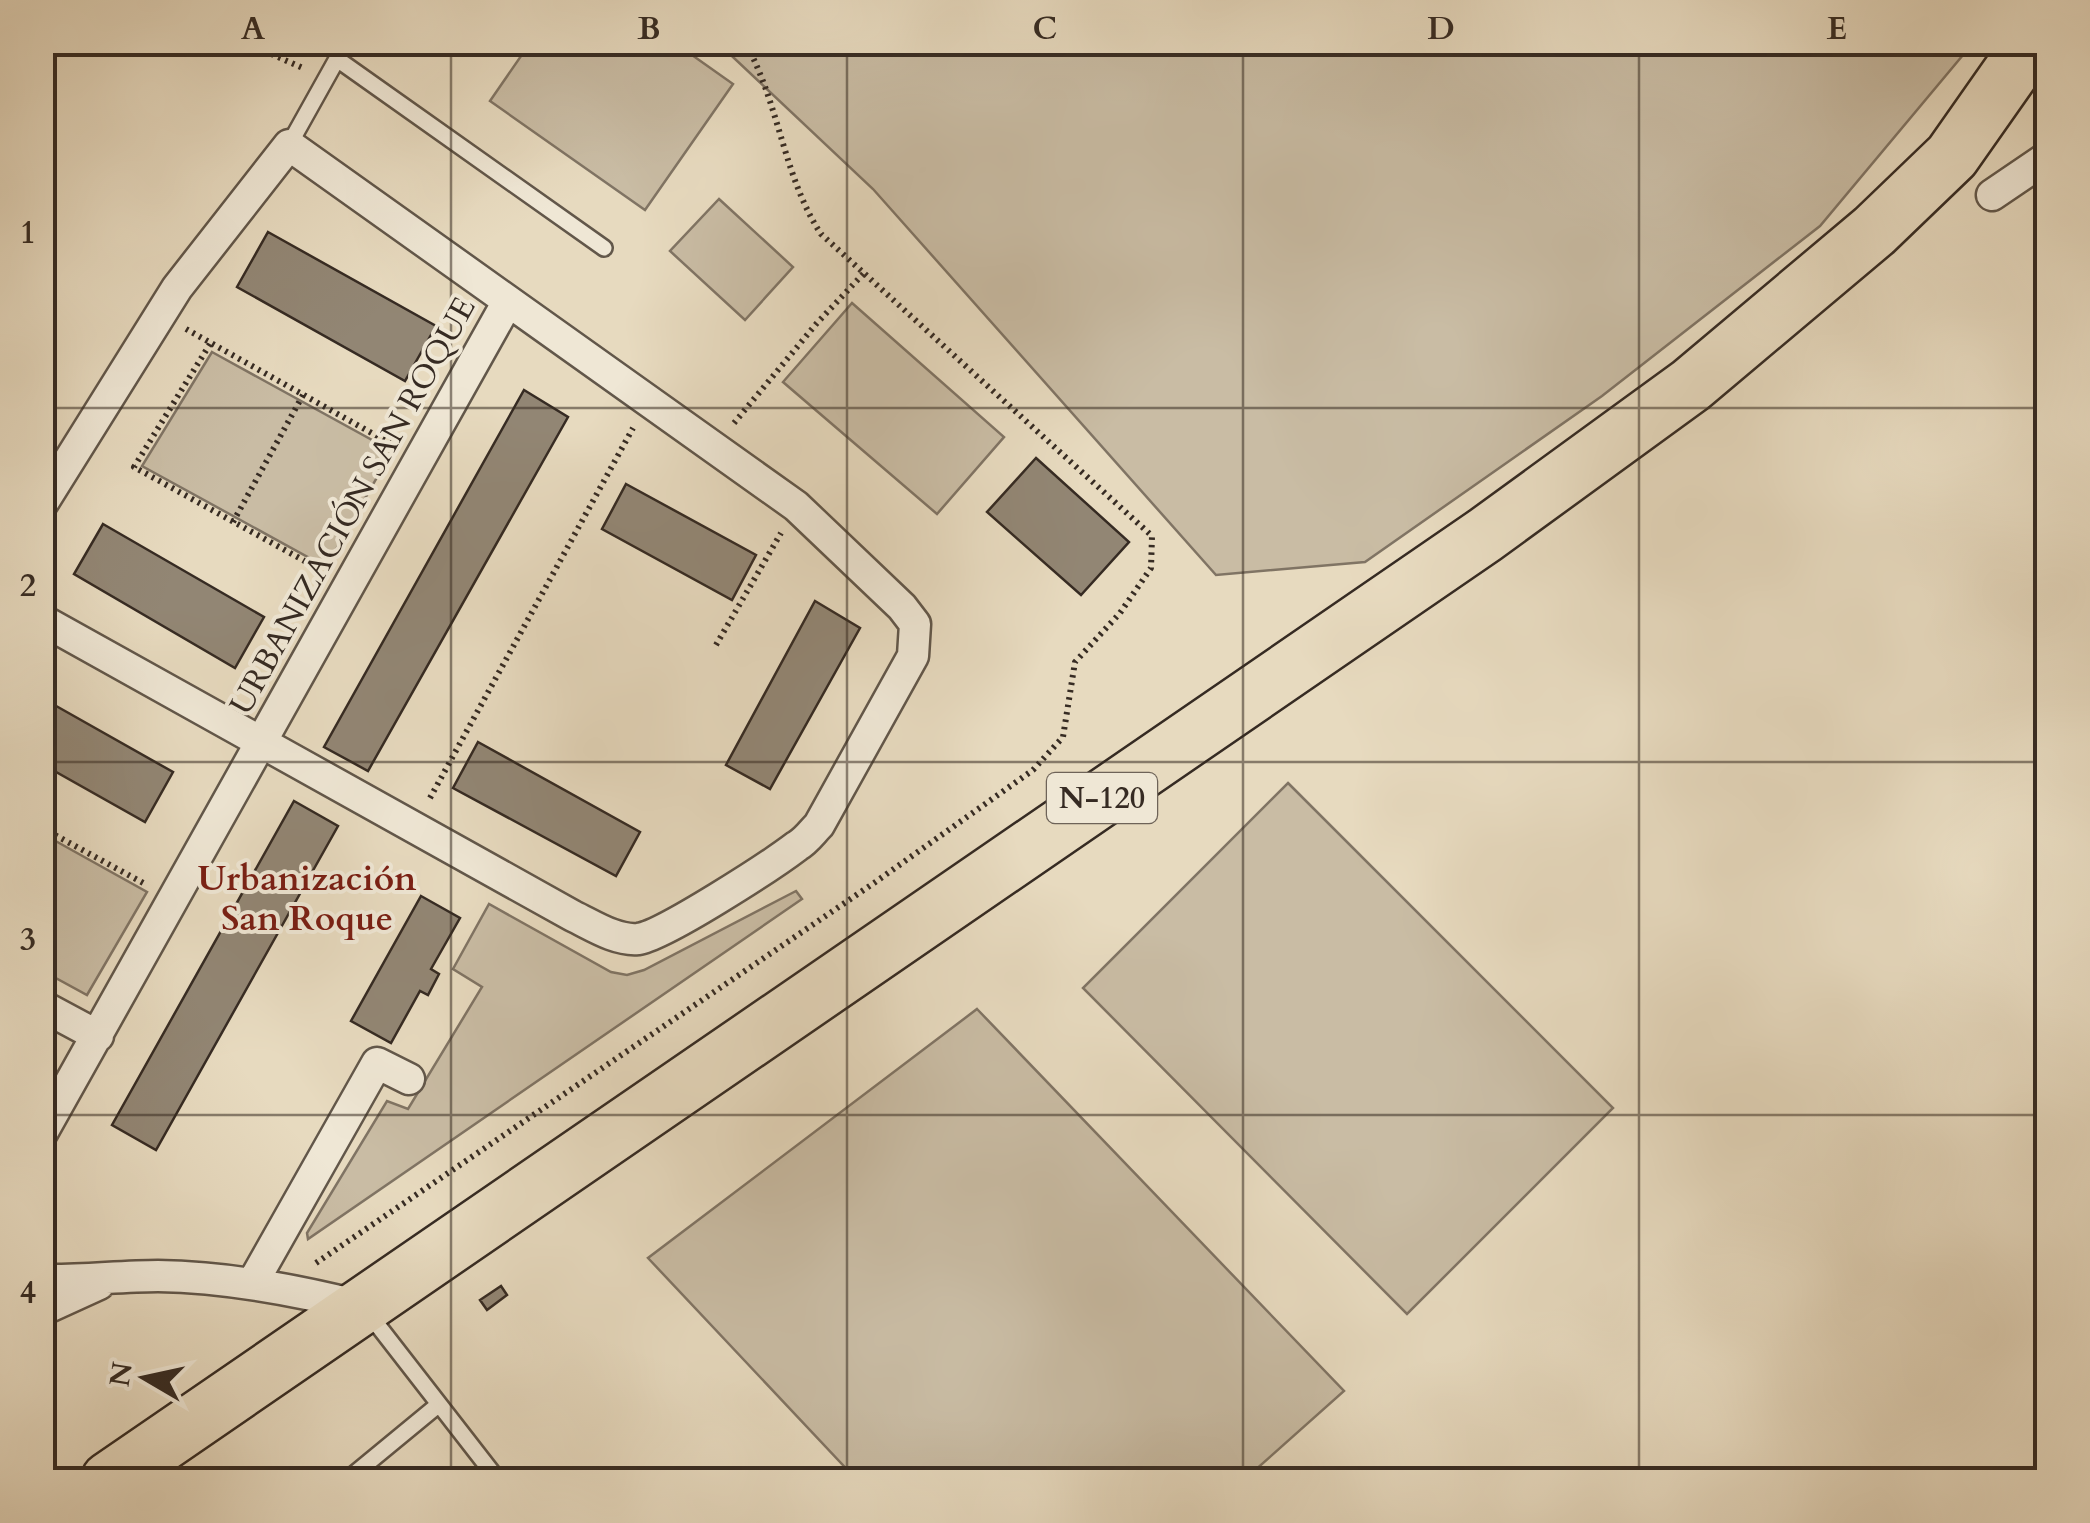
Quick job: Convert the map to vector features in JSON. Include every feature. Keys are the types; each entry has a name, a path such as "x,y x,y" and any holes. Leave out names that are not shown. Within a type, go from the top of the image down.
{"highway":[{"name":"N-120","path":"109,1480 1485,534 1691,385 1861,243 1952,156 2032,42"}],"street":[{"path":"42,504 177,288 289,144"},
{"name":"URBANIZACIÓN SAN ROQUE","path":"42,620 573,916 633,940 646,937 717,898 801,844 819,824 913,656 915,624 902,606 796,506 289,144"},
{"path":"1992,195 2048,157"},
{"name":"URBANIZACIÓN SAN ROQUE","path":"42,1133 507,303"},
{"path":"42,1006 98,1036"},
{"path":"267,1285 377,1063 409,1079"},
{"path":"42,1280 158,1276 267,1285 364,1307"},
{"path":"42,1310 108,1279"}],"lane":[{"path":"289,144 337,59 604,248"},
{"path":"364,1307 498,1480"},
{"path":"347,1480 438,1404"}],"path":[{"path":"244,42 324,78"},
{"path":"267,1285 430,1182 874,883 1033,770 1063,738 1075,662 1120,614 1150,568 1152,536 821,234 803,207 764,75 745,42"},
{"path":"714,447 817,322 864,273"},
{"name":"URBANIZACIÓN SAN ROQUE","path":"161,314 398,448"},
{"name":"URBANIZACIÓN SAN ROQUE","path":"210,344 134,467 328,574"},
{"path":"233,522 303,395"},
{"path":"414,827 648,400"},
{"path":"716,645 796,506"},
{"path":"42,844 46,830 173,898"}],"shaded area":[{"path":"530,43 675,43 733,84 645,210 490,101"},
{"path":"718,43 1973,43 1820,226 1602,396 1365,562 1216,575 873,189"},
{"path":"719,199 793,267 745,320 670,251"},
{"path":"852,303 1004,437 937,514 783,382"},
{"path":"212,352 392,451 326,567 142,466"},
{"path":"1288,783 1613,1108 1407,1314 1083,988"},
{"path":"43,834 147,892 87,995 43,971"},
{"path":"796,891 802,899 308,1239 307,1233 387,1101 408,1109 482,987 453,969 489,904 611,972 627,975 644,970"},
{"path":"977,1009 1344,1391 1244,1480 857,1480 648,1258"}],"building":[{"path":"268,232 436,326 405,381 237,287"},
{"path":"524,390 568,417 368,771 324,747"},
{"path":"1036,458 1129,542 1081,595 987,512"},
{"path":"626,484 756,555 732,600 602,529"},
{"path":"103,524 264,617 235,668 74,574"},
{"path":"815,601 860,628 770,789 726,765"},
{"path":"42,698 173,772 145,822 42,764"},
{"path":"478,742 640,832 616,876 453,788"},
{"path":"294,801 338,826 156,1150 112,1125"},
{"path":"421,896 460,918 431,969 439,974 428,995 420,991 391,1043 351,1021"},
{"path":"501,1286 507,1295 487,1310 480,1300"}],"district":[{"name":"Urbanización San Roque","path":"307,899"}]}
